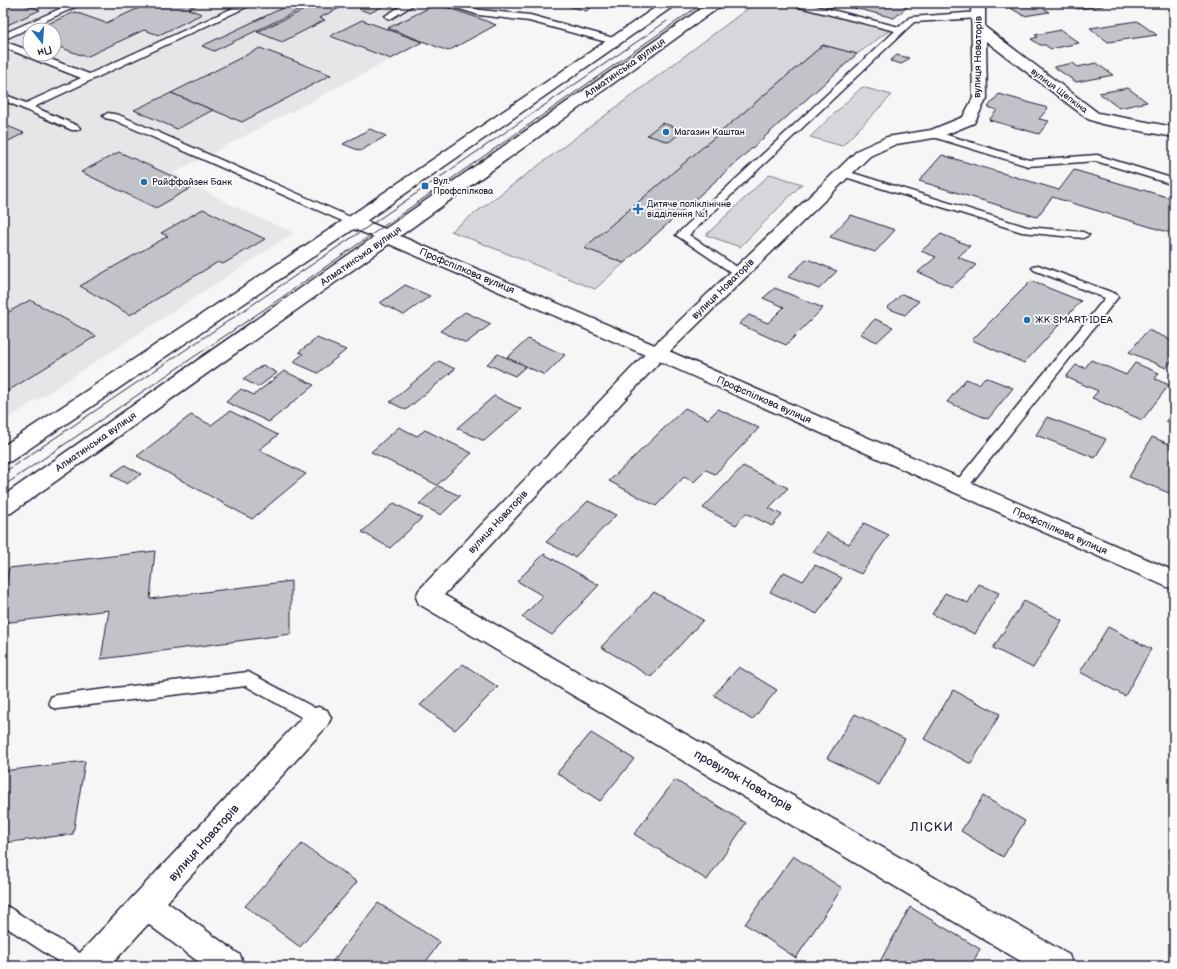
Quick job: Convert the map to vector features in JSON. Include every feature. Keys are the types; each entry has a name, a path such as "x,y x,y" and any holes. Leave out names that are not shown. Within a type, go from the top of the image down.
{"street":[{"path":"3,456 353,222 671,3"},
{"name":"Алматинська вулиця","path":"3,507 718,3"},
{"name":"вулиця Щепкіна","path":"979,16 1093,116 1174,132"},
{"name":"вулиця Новаторів","path":"428,597 657,353 864,153 893,140 934,134 969,120 980,98 979,16"},
{"name":"Профспілкова вулиця","path":"353,222 657,353 960,488 1174,581"},
{"name":"провулок Новаторів","path":"428,597 1058,966"},
{"name":"вулиця Новаторів","path":"89,966 147,905 318,718"},
{"path":"147,905 229,966"}],"lane":[{"path":"3,37 80,3"},
{"path":"26,107 251,3"},
{"path":"389,16 412,3"},
{"path":"450,3 480,12 530,18 614,41"},
{"path":"794,3 900,30"},
{"path":"739,273 682,235 912,20 979,16"},
{"path":"3,44 90,78"},
{"path":"3,97 75,128"},
{"path":"108,116 116,117 353,222"},
{"path":"934,134 1028,163 1096,158 1174,182"},
{"path":"843,172 1026,230 1083,234"},
{"path":"960,488 1112,297 1038,268"},
{"path":"57,702 248,679 318,718"},
{"path":"3,914 82,966"}],"shaded area":[{"path":"3,3 507,4 481,19 496,25 448,51 424,42 174,173 229,204 294,233 3,422"},
{"path":"755,3 784,3 890,30 857,54 823,45 585,248 624,263 595,289 451,231"},
{"path":"862,87 892,95 842,146 810,137"},
{"path":"770,174 802,184 740,247 706,235"}],"building":[{"path":"14,3 20,3 40,10 3,27 3,8"},
{"path":"150,3 201,3 188,9 202,14 159,35 144,30 86,57 62,48 62,22 52,22 75,12 106,23"},
{"path":"293,3 314,3 214,51 202,46"},
{"path":"319,3 348,4 319,18 325,20 282,42 257,32"},
{"path":"371,3 389,3 370,13 359,9"},
{"path":"559,3 598,3 586,11"},
{"path":"823,3 911,4 894,18 839,4 834,8 825,6 827,4"},
{"path":"1036,3 1049,12 1024,16 1004,4"},
{"path":"1069,3 1099,3 1103,6 1077,9"},
{"path":"437,4 496,25 448,51 388,28"},
{"path":"362,20 422,42 391,59 330,36"},
{"path":"1137,21 1157,35 1108,42 1090,28"},
{"path":"1061,30 1079,43 1051,49 1045,45 1040,45 1031,39 1038,37 1035,35"},
{"path":"823,45 857,54 624,263 584,248"},
{"path":"260,48 331,75 242,122 171,93"},
{"path":"897,55 909,58 902,64 890,61"},
{"path":"1073,63 1078,67 1096,63 1113,75 1076,82 1054,67"},
{"path":"1128,88 1147,102 1119,108 1099,93"},
{"path":"171,93 213,110 177,129 134,110"},
{"path":"999,94 1048,108 1039,119 1049,121 1039,134 989,120 997,110 988,107"},
{"name":"Магазин Каштан","path":"662,123 684,130 669,142 647,135"},
{"path":"3,124 24,133 3,144"},
{"path":"370,129 386,136 360,151 343,144"},
{"path":"119,152 194,186 156,208 81,172"},
{"path":"942,155 1059,190 1074,170 1174,199 1174,234 1052,197 1037,217 919,181"},
{"path":"203,209 265,239 223,264 218,262 130,315 80,286 168,236 161,233"},
{"path":"851,215 895,230 875,252 830,237"},
{"path":"941,234 970,246 958,257 976,265 952,287 918,272 936,257 921,251"},
{"path":"807,259 837,271 819,289 788,277"},
{"name":"ЖК SMART IDEA","path":"1031,281 1081,301 1024,363 972,340"},
{"path":"405,285 430,296 404,315 380,303"},
{"path":"775,288 823,308 786,345 739,324 749,315 768,323 784,307 763,298"},
{"path":"902,294 919,301 905,315 887,308"},
{"path":"30,300 96,336 3,394 3,315"},
{"path":"465,312 491,324 466,343 440,331"},
{"path":"875,319 893,327 877,342 860,334"},
{"path":"1148,330 1174,341 1174,358 1166,368 1129,352"},
{"path":"317,338 346,350 318,373 293,362 303,354 299,352"},
{"path":"528,339 565,355 545,375 507,358"},
{"path":"498,354 526,366 515,376 487,364"},
{"path":"1091,360 1126,375 1135,363 1159,373 1155,379 1169,385 1142,420 1092,398 1098,391 1066,377 1076,365 1085,368"},
{"path":"439,361 455,369 406,410 390,402"},
{"path":"263,365 277,373 258,387 243,379"},
{"path":"284,371 314,385 269,422 226,402 241,389 254,395"},
{"path":"985,377 1013,388 988,419 947,402 966,379 979,384"},
{"path":"494,396 521,409 484,441 457,428"},
{"path":"1174,407 1174,424 1166,421"},
{"path":"685,408 708,419 718,409 759,428 715,474 706,470 694,482 684,477 656,506 609,481"},
{"path":"230,411 278,435 259,450 306,474 252,519 137,456 191,415 211,425"},
{"path":"1047,417 1106,439 1095,458 1036,435"},
{"path":"399,427 417,436 425,430 472,453 437,485 371,452"},
{"path":"1152,437 1174,446 1174,495 1129,477"},
{"path":"125,465 141,474 127,484 111,475"},
{"path":"743,466 788,488 769,508 782,515 772,526 746,513 736,525 703,508"},
{"path":"438,486 460,496 441,515 419,504"},
{"path":"588,501 616,515 575,557 546,542"},
{"path":"394,503 422,518 390,548 362,532"},
{"path":"864,523 889,535 861,574 813,552 827,533 849,544"},
{"path":"155,551 150,599 291,581 291,634 101,659 109,610 3,623 3,595 9,568"},
{"path":"544,554 599,585 552,635 522,617 543,596 517,581"},
{"path":"815,565 842,578 817,614 770,592 784,572 803,581"},
{"path":"979,584 999,593 975,634 932,614 945,593 968,603"},
{"path":"654,592 703,620 651,677 601,647"},
{"path":"1024,601 1062,620 1033,668 993,648"},
{"path":"1108,627 1151,649 1125,696 1080,672"},
{"path":"463,664 498,687 455,730 420,705"},
{"path":"739,667 777,690 752,720 714,695"},
{"path":"953,690 1000,714 971,764 924,739"},
{"path":"855,714 905,739 879,785 827,758"},
{"path":"591,733 634,759 600,801 557,773"},
{"path":"85,761 73,834 3,843 3,771"},
{"path":"675,780 746,823 707,880 634,834"},
{"path":"983,796 1025,821 1003,857 961,831"},
{"path":"302,844 357,882 300,947 245,906"},
{"path":"793,856 842,888 796,958 745,924"},
{"path":"378,903 440,942 423,966 329,966"},
{"path":"910,907 980,949 971,966 878,965"}],"tram line":[{"path":"3,486 281,298 703,3"},
{"path":"3,473 366,228 667,21"}],"place":[{"name":"Магазин Каштан","path":"666,132"},
{"name":"Райффайзен Банк","path":"144,182"},
{"name":"Вул. Профспілкова","path":"425,186"},
{"name":"Дитяче поліклінічне відділення №1","path":"638,209"},
{"name":"ЖК SMART IDEA","path":"1027,320"}],"district":[{"name":"ЛІСКИ","path":"932,827"}]}
